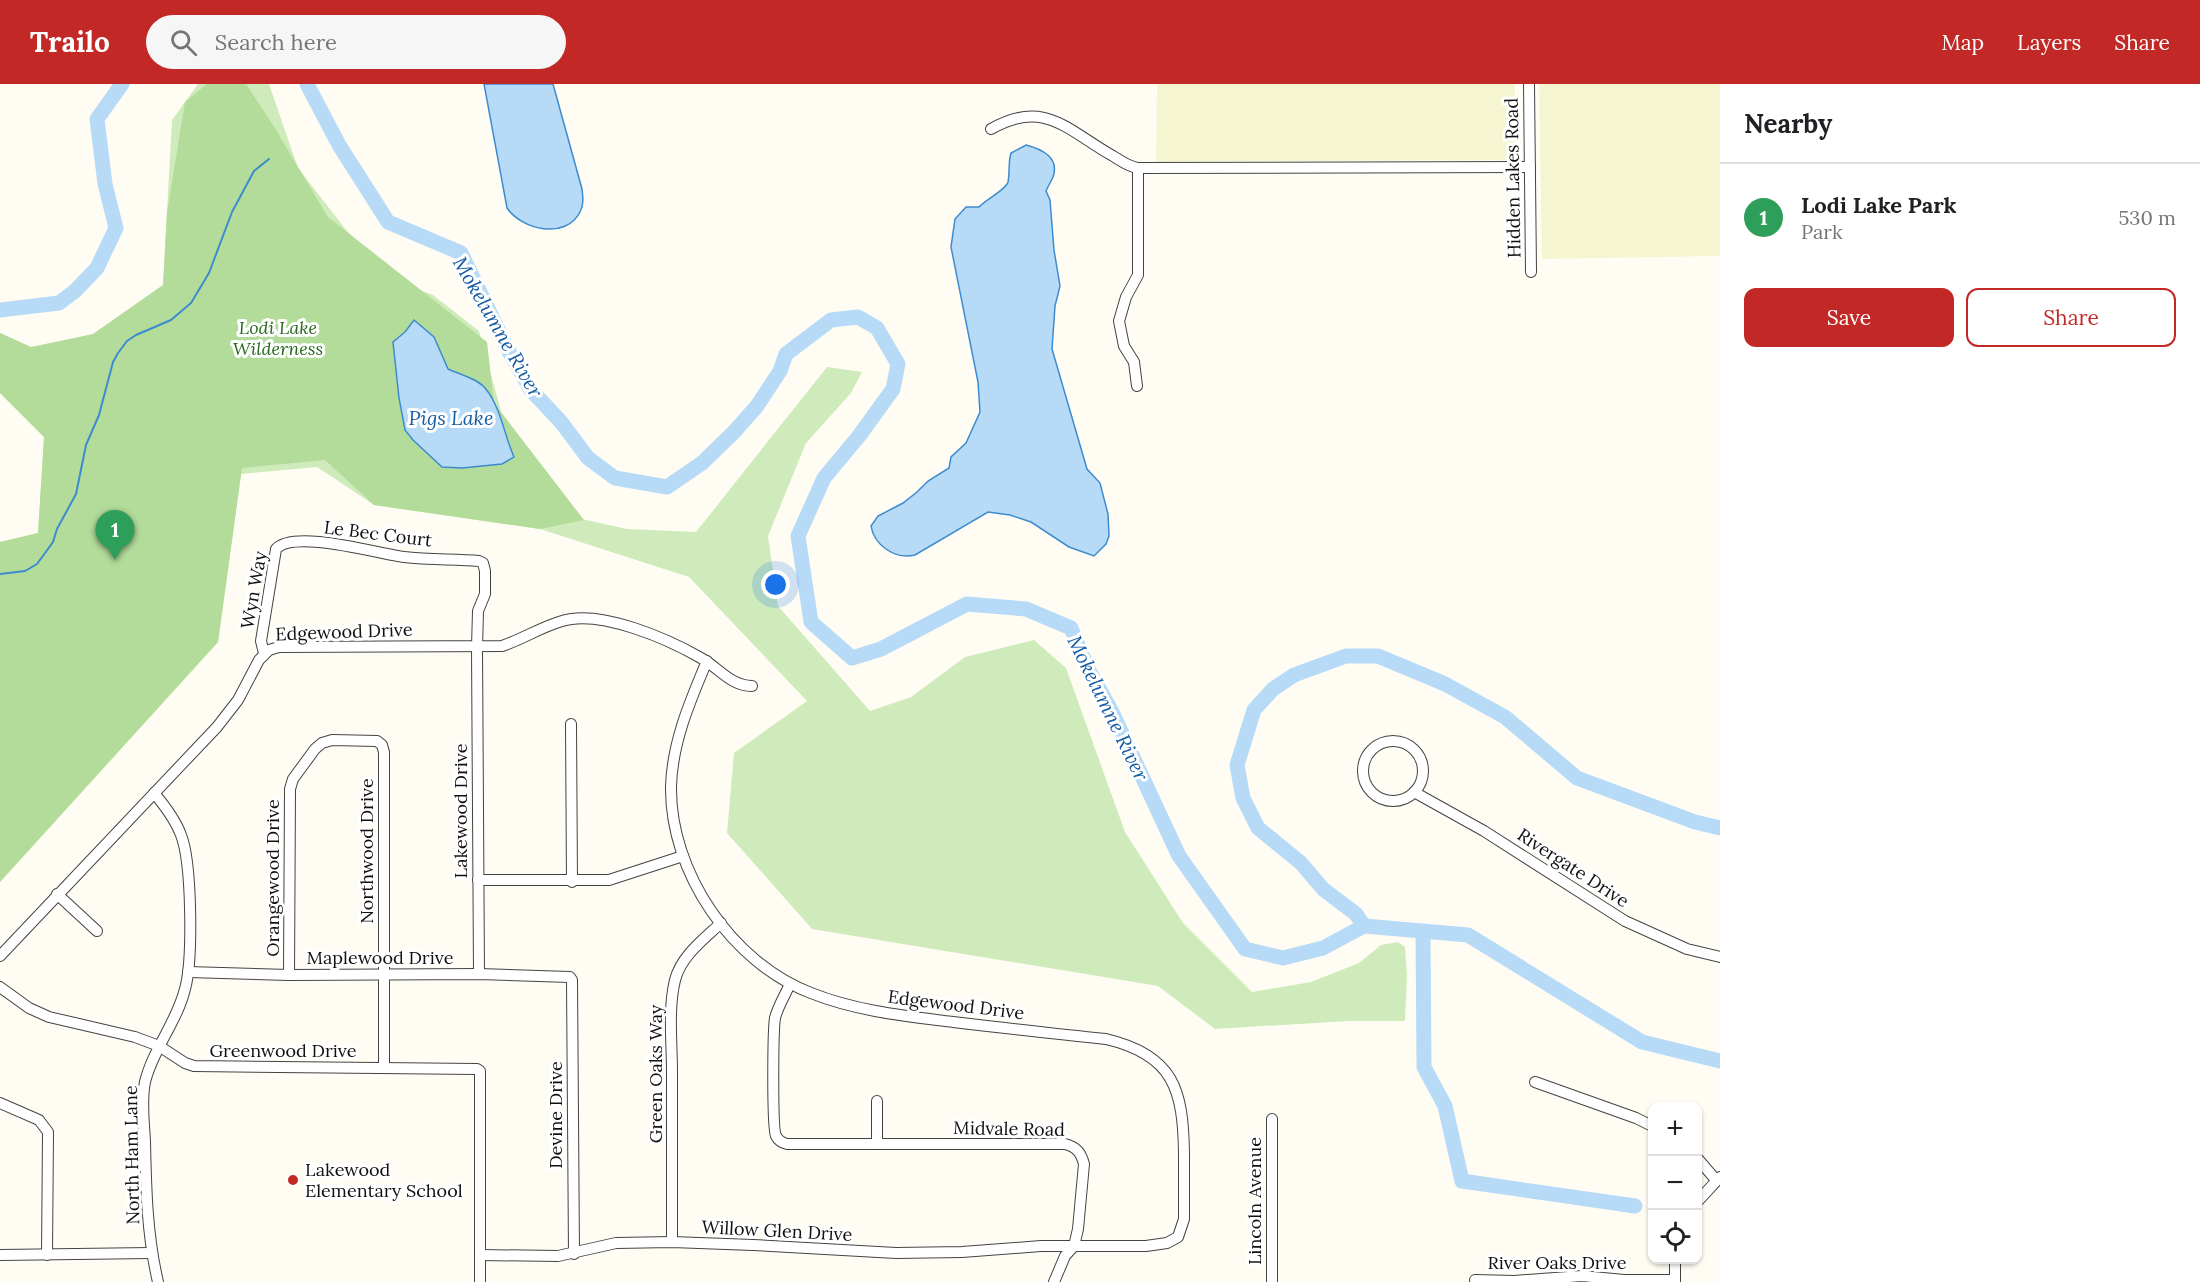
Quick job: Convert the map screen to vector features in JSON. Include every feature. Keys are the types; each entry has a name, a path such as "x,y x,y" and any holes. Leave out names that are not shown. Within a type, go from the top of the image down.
{"street":[{"name":"Hidden Lakes Road","path":"1529,84 1531,272"},
{"path":"991,129 1005,121 1040,116 1055,120 1098,148 1138,168 1530,167"},
{"path":"1137,386 1134,362 1124,346 1119,321 1126,297 1138,275 1138,168"},
{"name":"Le Bec Court","path":"291,543 347,545 377,553 406,557 483,563 485,594 478,611 477,647"},
{"name":"Wyn Way","path":"264,653 261,640 276,549 279,545 291,543"},
{"name":"Edgewood Drive","path":"0,956 217,727 238,700 264,653 279,647 502,646 522,640 562,621 579,617 595,618 610,620 684,648 707,661 734,682 742,686 752,686"},
{"name":"Lakewood Drive","path":"477,647 478,974"},
{"name":"Edgewood Drive","path":"707,661 687,710 675,754 671,786 673,815 683,856 702,894 738,944 766,968 790,984 833,1001 891,1014 1106,1039 1124,1044 1148,1055 1176,1088 1184,1126 1184,1219 1178,1237 1167,1243 1146,1246 1074,1246"},
{"path":"571,724 572,882"},
{"name":"Orangewood Drive","path":"290,975 290,789 293,779 322,743 332,740 380,742"},
{"path":"1395,741 1406,744 1415,751 1421,762 1423,774 1414,792 1406,798 1387,800 1377,796 1369,789 1364,779 1363,767 1372,749 1383,743 1395,741"},
{"name":"Northwood Drive","path":"380,742 384,752 384,1068"},
{"name":"Rivergate Drive","path":"1414,792 1484,831 1625,921 1686,949 1720,957"},
{"name":"North Ham Lane","path":"154,793 172,816 186,850 189,875 188,972 185,990 159,1046 145,1082 143,1097 147,1209 151,1253 158,1282"},
{"path":"478,880 572,882 609,880 683,856"},
{"path":"57,894 97,931"},
{"name":"Green Oaks Way","path":"672,1242 672,1002 675,979 693,949 721,923"},
{"name":"Maplewood Drive","path":"188,972 570,977"},
{"name":"Devine Drive","path":"570,977 572,992 573,1254"},
{"name":"Midvale Road","path":"790,984 775,1018 773,1120 776,1136 782,1142 787,1144 1065,1144 1072,1146 1082,1156 1084,1164 1078,1229 1074,1246"},
{"name":"Greenwood Drive","path":"0,987 29,1008 49,1017 135,1037 159,1046 185,1063 201,1067 477,1069 480,1071 480,1255"},
{"path":"1535,1082 1648,1124"},
{"path":"877,1101 877,1144"},
{"path":"0,1103 39,1120 48,1132 47,1255"},
{"name":"Lincoln Avenue","path":"1272,1119 1272,1282"},
{"path":"1702,1164 1717,1183 1702,1197"},
{"name":"Willow Glen Drive","path":"480,1255 558,1256 616,1243 672,1242 896,1253 1074,1246"},
{"path":"1054,1282 1065,1256 1074,1246"},
{"path":"0,1255 151,1253"},
{"path":"480,1255 480,1282"},
{"path":"1675,1264 1675,1281"},
{"name":"River Oaks Drive","path":"1475,1280 1514,1281 1582,1276 1675,1281"}],"green space":[{"path":"198,84 269,84 298,168 382,276 433,295 479,331 516,465 568,516 627,529 696,532 827,367 862,372 851,393 806,443 768,536 778,606 870,711 911,697 965,657 1034,640 1066,668 1125,832 1183,923 1252,992 1311,982 1359,963 1381,945 1398,942 1405,947 1407,976 1405,1021 1349,1021 1215,1029 1158,986 812,929 727,833 734,753 807,701 689,577 540,529 374,505 317,467 241,474 218,642 0,882 0,542 38,533 44,437 0,393 0,333 31,347 72,349 163,285 172,120"},
{"name":"Lodi Lake Wilderness","path":"207,84 246,84 328,217 487,342 494,403 584,520 540,529 374,505 325,460 242,468 218,642 0,882 0,542 38,533 44,437 0,393 0,333 31,347 93,334 163,285 167,213 185,102"},
{"path":"1157,84 1515,84 1515,150 1504,160 1156,162"},
{"path":"1539,84 1720,84 1720,256 1542,259"}],"water":[{"path":"484,84 553,84 583,195 580,212 573,221 565,226 544,229 533,226 514,216 507,208"},
{"path":"1026,145 1048,155 1054,164 1053,177 1046,191 1050,200 1054,250 1060,286 1055,306 1052,349 1087,469 1100,483 1108,514 1109,536 1106,544 1094,556 1069,547 1031,522 1010,515 988,512 915,555 893,553 876,539 871,526 878,516 903,503 928,481 949,468 951,457 966,443 980,412 978,382 951,247 955,219 966,207 979,207 1004,188 1008,182 1011,153"},
{"name":"Pigs Lake","path":"414,320 434,337 448,369 473,379 485,388 499,412 514,457 502,464 462,468 442,467 405,430 393,342"}],"waterway":[{"name":"Mokelumne River","path":"0,310 59,303 75,291 97,268 116,228 105,184 97,119 122,84"},
{"name":"Mokelumne River","path":"307,84 339,145 388,222 461,253 507,348 531,390 561,422 588,458 615,478 667,487 702,463 734,432 757,406 780,371 786,354 831,320 858,317 877,328 898,364 893,389 859,436 824,478 798,536 811,622 852,658 881,649 967,604 1026,609 1071,628 1088,669 1112,712 1179,856 1245,949 1283,958 1323,948 1364,926 1356,914 1323,889 1301,863 1258,828 1243,798 1237,765 1254,710 1273,689 1294,675 1346,656 1378,656 1445,684 1505,717 1577,778 1695,822 1720,828"},
{"path":"0,574 25,571 37,564 53,542 57,529 76,494 86,445 99,415 113,362 118,353 127,341 171,320 191,303 209,273 232,212 254,171 269,159"},
{"path":"1364,926 1468,935 1642,1042 1720,1061"},
{"path":"1423,931 1424,1067 1445,1106 1462,1181 1635,1206"}],"place":[{"name":"Lodi Lake Park","path":"115,560"},
{"name":"Lakewood Elementary School","path":"293,1180"}]}
